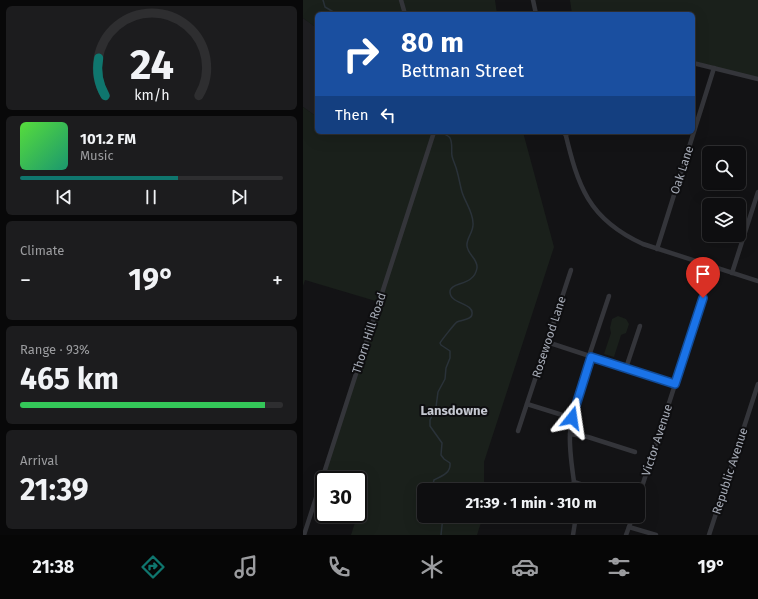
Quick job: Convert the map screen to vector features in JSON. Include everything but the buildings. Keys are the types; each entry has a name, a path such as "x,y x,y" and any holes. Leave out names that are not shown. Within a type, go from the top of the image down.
{"street":[{"path":"401,0 404,12"},
{"path":"533,0 536,12"},
{"path":"695,63 758,79"},
{"name":"Oak Lane","path":"695,128 714,68"},
{"name":"Thorn Hill Road","path":"304,535 433,134"},
{"path":"565,134 578,180 588,199 605,220 623,234 657,249 758,281"},
{"name":"Oak Lane","path":"657,249 693,134"},
{"path":"732,273 758,192"},
{"name":"Victor Avenue","path":"643,483 713,267"},
{"name":"Rosewood Lane","path":"518,431 571,270"},
{"path":"577,483 574,482 570,457 572,418 609,296"},
{"path":"626,368 640,326"},
{"path":"547,342 675,384"},
{"name":"Republic Avenue","path":"709,535 758,384"},
{"path":"527,404 572,418"},
{"path":"570,434 588,437 635,452"},
{"path":"573,535 574,523"},
{"path":"626,535 631,523"},
{"path":"629,528 656,535"}],"shaded area":[{"path":"303,0 495,0 497,12 315,12 315,27 303,18"},
{"path":"570,0 758,0 758,79 695,63 695,12 572,12"},
{"path":"303,18 315,27 315,116 303,107"},
{"path":"303,107 315,116 315,134 524,134 554,247 484,462 484,483 417,483 417,523 481,523 477,535 351,535 355,523 367,523 367,471 325,471 379,302 305,280 303,286"},
{"path":"618,316 626,319 629,324 626,333 621,335 614,357 604,354 611,333 610,328 612,319"}],"waterway":[{"path":"323,0 325,7 334,12"},
{"path":"433,483 434,480 443,476 447,472 450,466 450,463 441,455 442,443 430,426 430,420 436,407 438,392 445,379 446,368 450,358 450,351 440,343 457,322 468,319 472,316 472,310 454,299 450,292 454,286 472,278 477,268 476,262 467,246 473,226 473,219 462,192 457,169 452,158 451,140 444,134"},
{"path":"441,535 442,523"}],"district":[{"name":"Lansdowne","path":"454,410"}],"route":[{"path":"572,418 591,357 675,384 703,298"}]}
